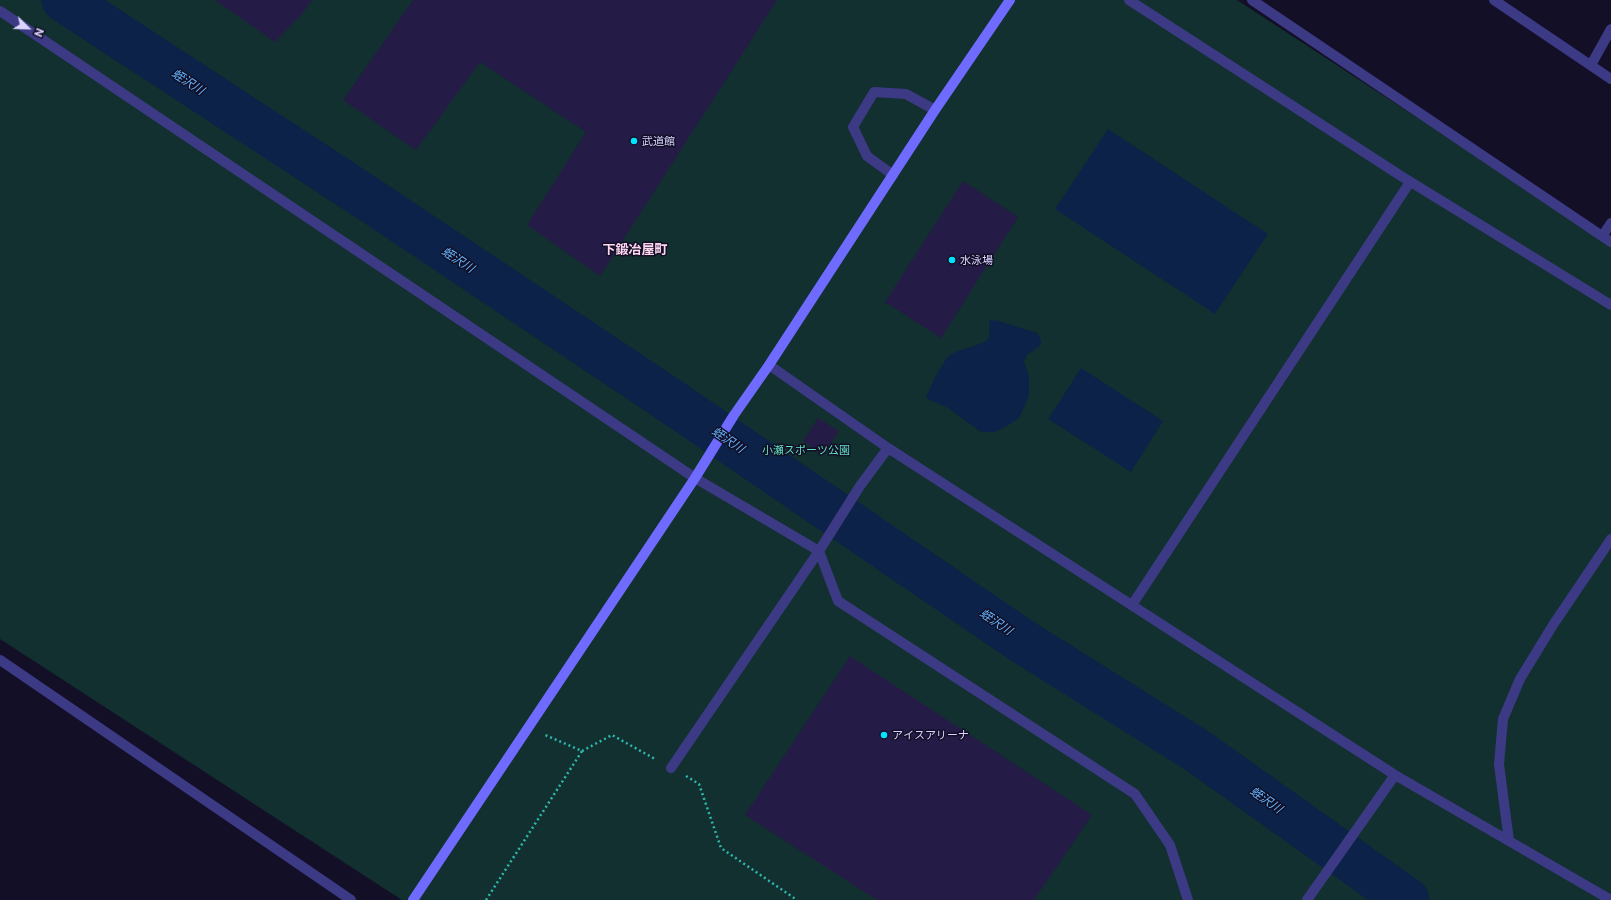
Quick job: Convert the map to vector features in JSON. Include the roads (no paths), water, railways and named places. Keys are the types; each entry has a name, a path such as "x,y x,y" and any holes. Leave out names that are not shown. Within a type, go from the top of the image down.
{"street":[{"path":"413,900 527,727 695,478 704,461 734,415 769,365 935,110 1010,0"},
{"path":"1129,0 1410,182 1611,305"},
{"path":"1252,0 1607,238 1611,223"},
{"path":"1494,0 1611,79"},
{"path":"0,11 695,478 819,551 838,600 1135,794 1170,845 1188,900"},
{"path":"1591,65 1611,30"},
{"path":"893,175 867,156 853,127 874,92 906,94 935,110"},
{"path":"1132,605 1410,182"},
{"path":"769,365 888,448 1395,775 1611,900"},
{"path":"671,768 819,551 860,486 888,448"},
{"path":"1509,841 1499,764 1503,719 1520,679 1553,625 1611,539"},
{"path":"0,660 351,900"},
{"path":"1307,900 1395,775"}],"water":[{"path":"1108,129 1268,234 1215,314 1055,209"},
{"path":"995,320 1037,333 1041,340 1041,345 1027,355 1024,362 1029,376 1029,396 1019,418 994,432 981,432 948,408 926,398 938,372 948,357 958,351 977,345 986,340 989,337 989,321"},
{"path":"1081,368 1163,421 1131,472 1048,419"}],"waterway":[{"name":"蛭沢川","path":"64,0 370,200 656,391 1022,641 1196,750 1407,900"}],"place":[{"name":"武道館","path":"634,141"},
{"name":"水泳場","path":"952,260"},
{"name":"アイスアリーナ","path":"884,735"}],"district":[{"name":"下鍛冶屋町","path":"635,250"}],"park label":[{"name":"小瀬スポーツ公園","path":"806,450"}]}
